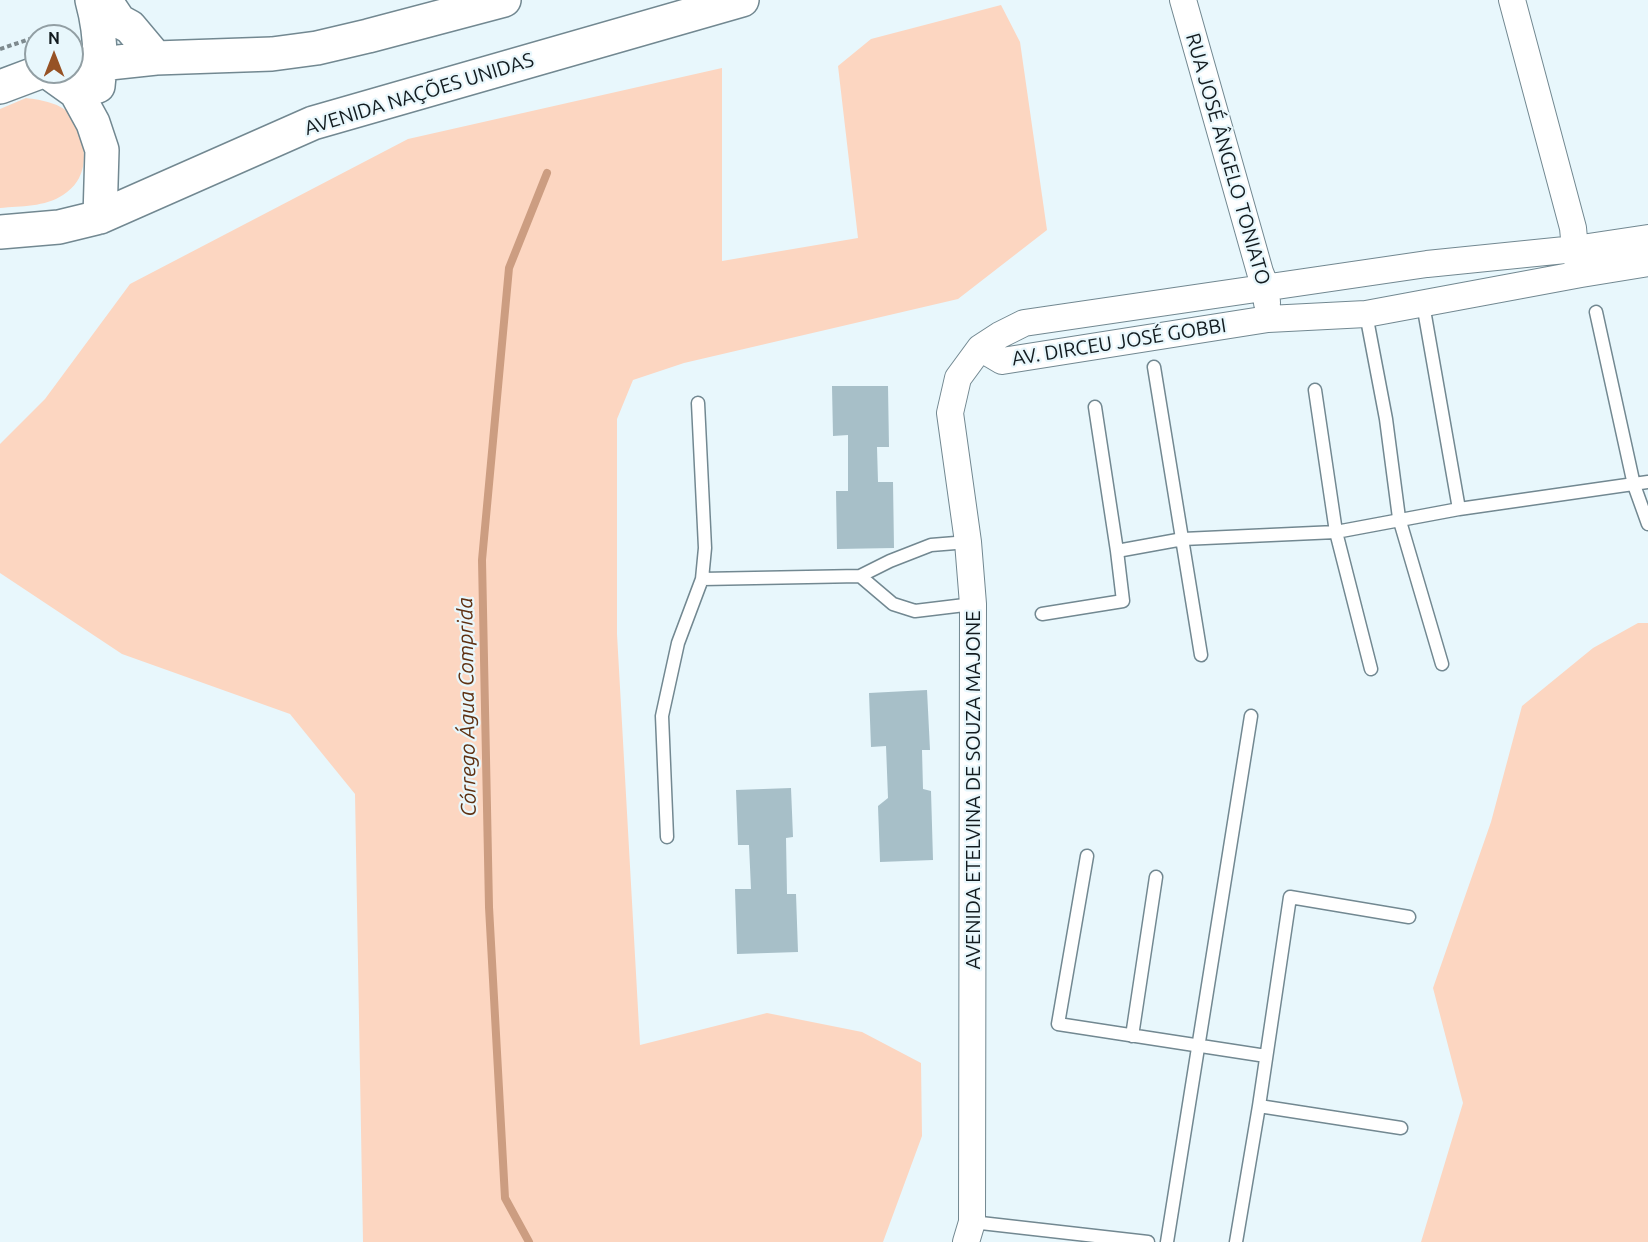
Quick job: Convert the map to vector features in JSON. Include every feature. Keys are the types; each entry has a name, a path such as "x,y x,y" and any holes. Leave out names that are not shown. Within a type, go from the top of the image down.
{"main road":[{"path":"92,0 99,24 86,66 93,123"},
{"path":"105,0 119,21 130,27 156,58"},
{"path":"86,66 156,58 272,54 317,48 504,0"},
{"name":"AVENIDA NAÇÕES UNIDAS","path":"0,232 59,227 100,217 313,123 742,0"},
{"path":"0,87 24,78"},
{"path":"65,84 76,92 93,123 102,150 100,217"}],"street":[{"name":"RUA JOSÉ ÂNGELO TONIATO","path":"1183,0 1266,288 1268,319"},
{"path":"1512,0 1573,228 1581,274"},
{"name":"AV. DIRCEU JOSÉ GOBBI","path":"1648,238 1575,249 1427,264 1024,323 980,348 1002,361 1268,319 1366,314 1648,263"},
{"name":"AVENIDA ETELVINA DE SOUZA MAJONE","path":"969,1232 973,604 968,542 950,413 958,378 980,348"}],"lane":[{"path":"1423,304 1459,508"},
{"path":"1596,312 1634,485 1648,524"},
{"path":"1366,314 1386,420 1399,518 1442,664"},
{"path":"1154,367 1200,655"},
{"path":"1315,390 1336,532 1371,669"},
{"path":"667,837 662,716 678,643 702,579 705,548 698,404"},
{"path":"1042,614 1123,601 1095,407"},
{"path":"1117,551 1183,539 1336,532 1459,508 1648,482"},
{"path":"702,579 860,576 931,545 968,542"},
{"path":"860,576 893,604 915,611 973,604"},
{"path":"1167,1242 1251,716"},
{"path":"1086,855 1058,1024 1266,1056"},
{"path":"1132,1036 1156,877"},
{"path":"1236,1242 1290,897 1409,917"},
{"path":"1259,1106 1401,1128"},
{"path":"969,1232 1148,1242"}],"path":[{"path":"0,49 24,41"}],"shaded area":[{"path":"1001,5 1020,42 1047,230 958,299 684,363 633,380 617,419 617,634 640,1045 767,1013 862,1032 921,1063 922,1136 883,1242 363,1242 355,794 290,714 122,654 0,573 0,444 45,399 130,284 408,139 722,68 722,261 858,238 838,66 871,39"},
{"path":"26,98 57,105 72,116 83,147 81,174 71,189 49,202 0,208 0,109"},
{"path":"1638,623 1648,623 1648,1242 1421,1242 1463,1103 1433,988 1491,822 1522,706 1593,648"}],"building":[{"path":"832,386 888,386 889,447 877,447 878,482 893,482 894,548 837,549 836,491 848,491 848,435 833,436"},
{"path":"927,690 930,750 922,750 923,789 931,791 933,860 880,862 878,806 888,798 886,746 871,747 869,693"},
{"path":"791,788 793,837 786,838 787,894 796,894 798,952 737,954 735,889 751,889 749,845 738,845 736,790"}],"waterway":[{"name":"Córrego Água Comprida","path":"529,1242 505,1198 489,907 482,560 509,268 547,173"}]}
